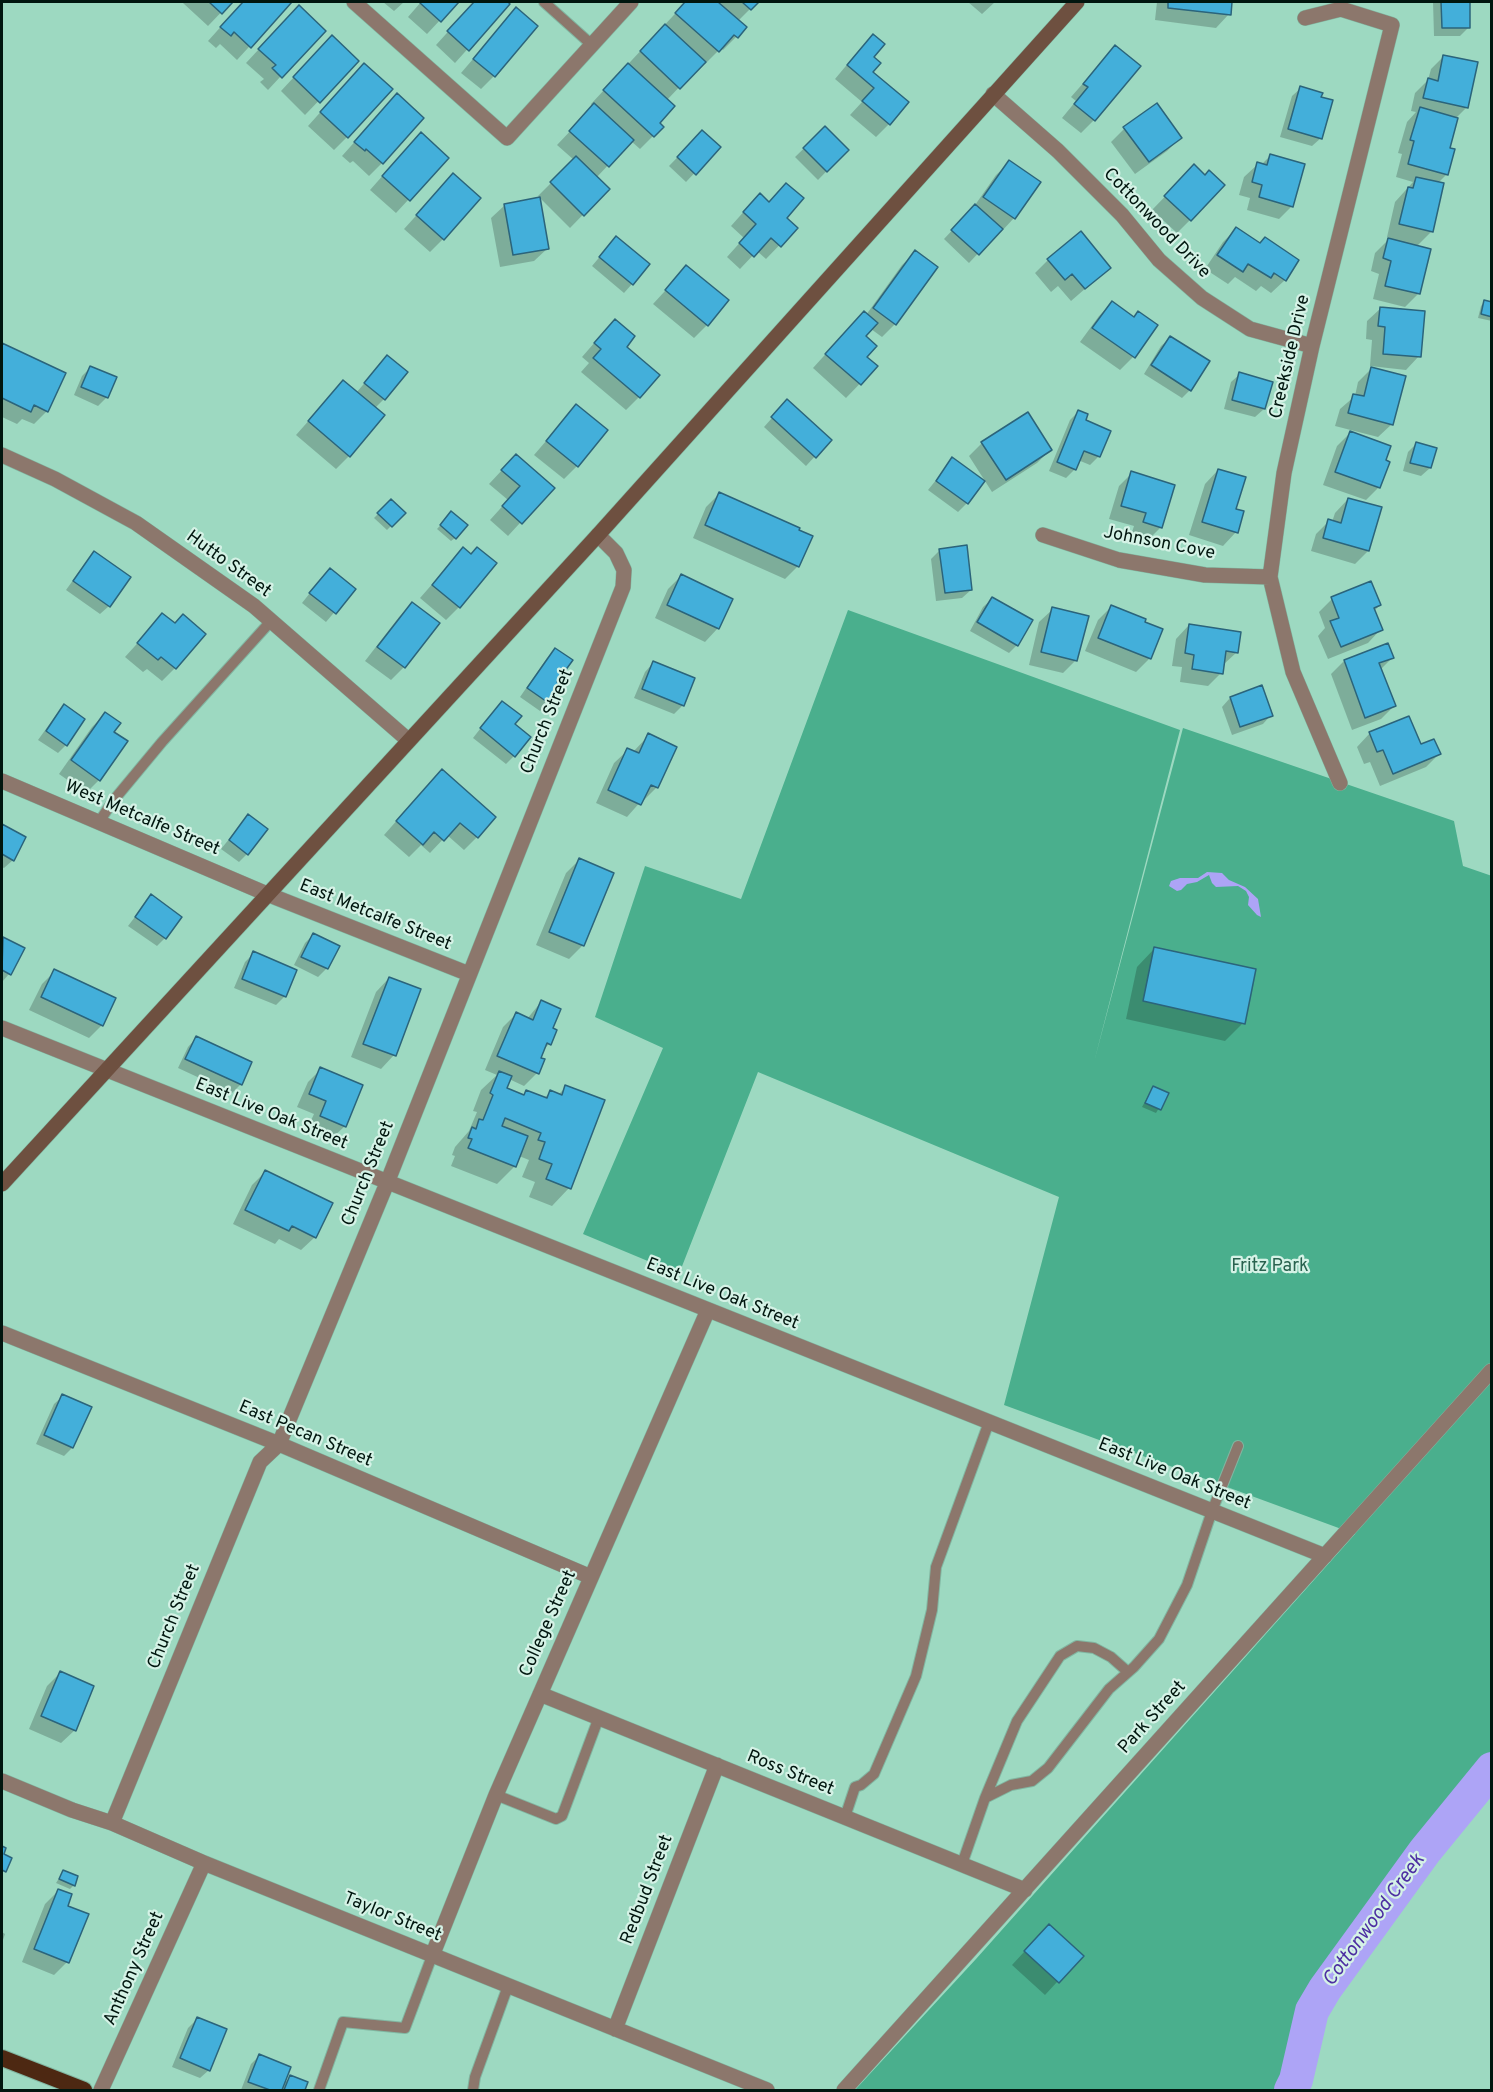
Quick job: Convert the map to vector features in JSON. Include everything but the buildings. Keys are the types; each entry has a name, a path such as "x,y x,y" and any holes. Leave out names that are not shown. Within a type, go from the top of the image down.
{"highway":[{"path":"2,2058 84,2091"}],"main road":[{"path":"2,1184 598,535 1077,2"}],"street":[{"path":"354,2 507,138 631,2"},
{"name":"Creekside Drive","path":"1305,18 1341,9 1392,25 1312,346 1284,474 1270,577 1293,672 1340,783"},
{"name":"Cottonwood Drive","path":"993,94 1058,151 1122,216 1159,260 1202,298 1250,329 1312,346"},
{"name":"Hutto Street","path":"2,455 55,479 136,523 254,606 408,740"},
{"name":"Church Street","path":"112,1823 260,1461 279,1444 387,1183 622,587 624,570 616,553 598,535"},
{"name":"Johnson Cove","path":"1043,535 1119,560 1205,575 1270,577"},
{"name":"West Metcalfe Street","path":"2,781 267,894"},
{"name":"East Metcalfe Street","path":"267,894 469,974"},
{"name":"East Live Oak Street","path":"2,1028 1325,1556"},
{"name":"College Street","path":"432,1956 496,1795 708,1310"},
{"name":"East Pecan Street","path":"2,1333 279,1444 591,1577"},
{"name":"Park Street","path":"844,2091 1491,1371"},
{"name":"Ross Street","path":"540,1694 1025,1890"},
{"name":"Redbud Street","path":"615,2029 717,1765"},
{"name":"Taylor Street","path":"2,1781 72,1810 112,1823 204,1863 767,2091"},
{"name":"Anthony Street","path":"101,2091 204,1863"}],"lane":[{"path":"544,2 592,45"},
{"path":"99,822 113,801 162,742 271,621"},
{"path":"845,1817 855,1787 874,1774 916,1676 932,1610 936,1567 989,1422"},
{"path":"985,1798 1011,1785 1032,1781 1048,1768 1109,1689 1159,1640 1187,1585 1212,1511 1238,1446"},
{"path":"962,1864 985,1798 1017,1721 1060,1656 1077,1646 1095,1648 1111,1657 1128,1672"},
{"path":"496,1795 556,1819 562,1816 599,1717"},
{"path":"319,2091 344,2022 405,2028 432,1956"},
{"path":"473,2091 475,2077 508,1986"}],"green space":[{"name":"Fritz Park","path":"848,610 1180,730 1094,1062 1183,728 1454,821 1463,866 1492,876 1491,1766 1324,2004 1300,2090 855,2090 976,1959 1355,1534 1004,1405 1059,1197 758,1072 679,1274 583,1234 663,1048 595,1017 645,866 741,899"}],"shaded area":[{"path":"1207,872 1222,873 1229,880 1245,887 1258,899 1261,917 1248,905 1249,897 1246,891 1238,886 1216,887 1209,875 1197,882 1187,884 1181,890 1177,891 1169,886 1171,881 1180,878 1198,878"}],"waterway":[{"name":"Cottonwood Creek","path":"1291,2090 1296,2080 1312,2011 1325,1989 1425,1851 1492,1769"}]}
